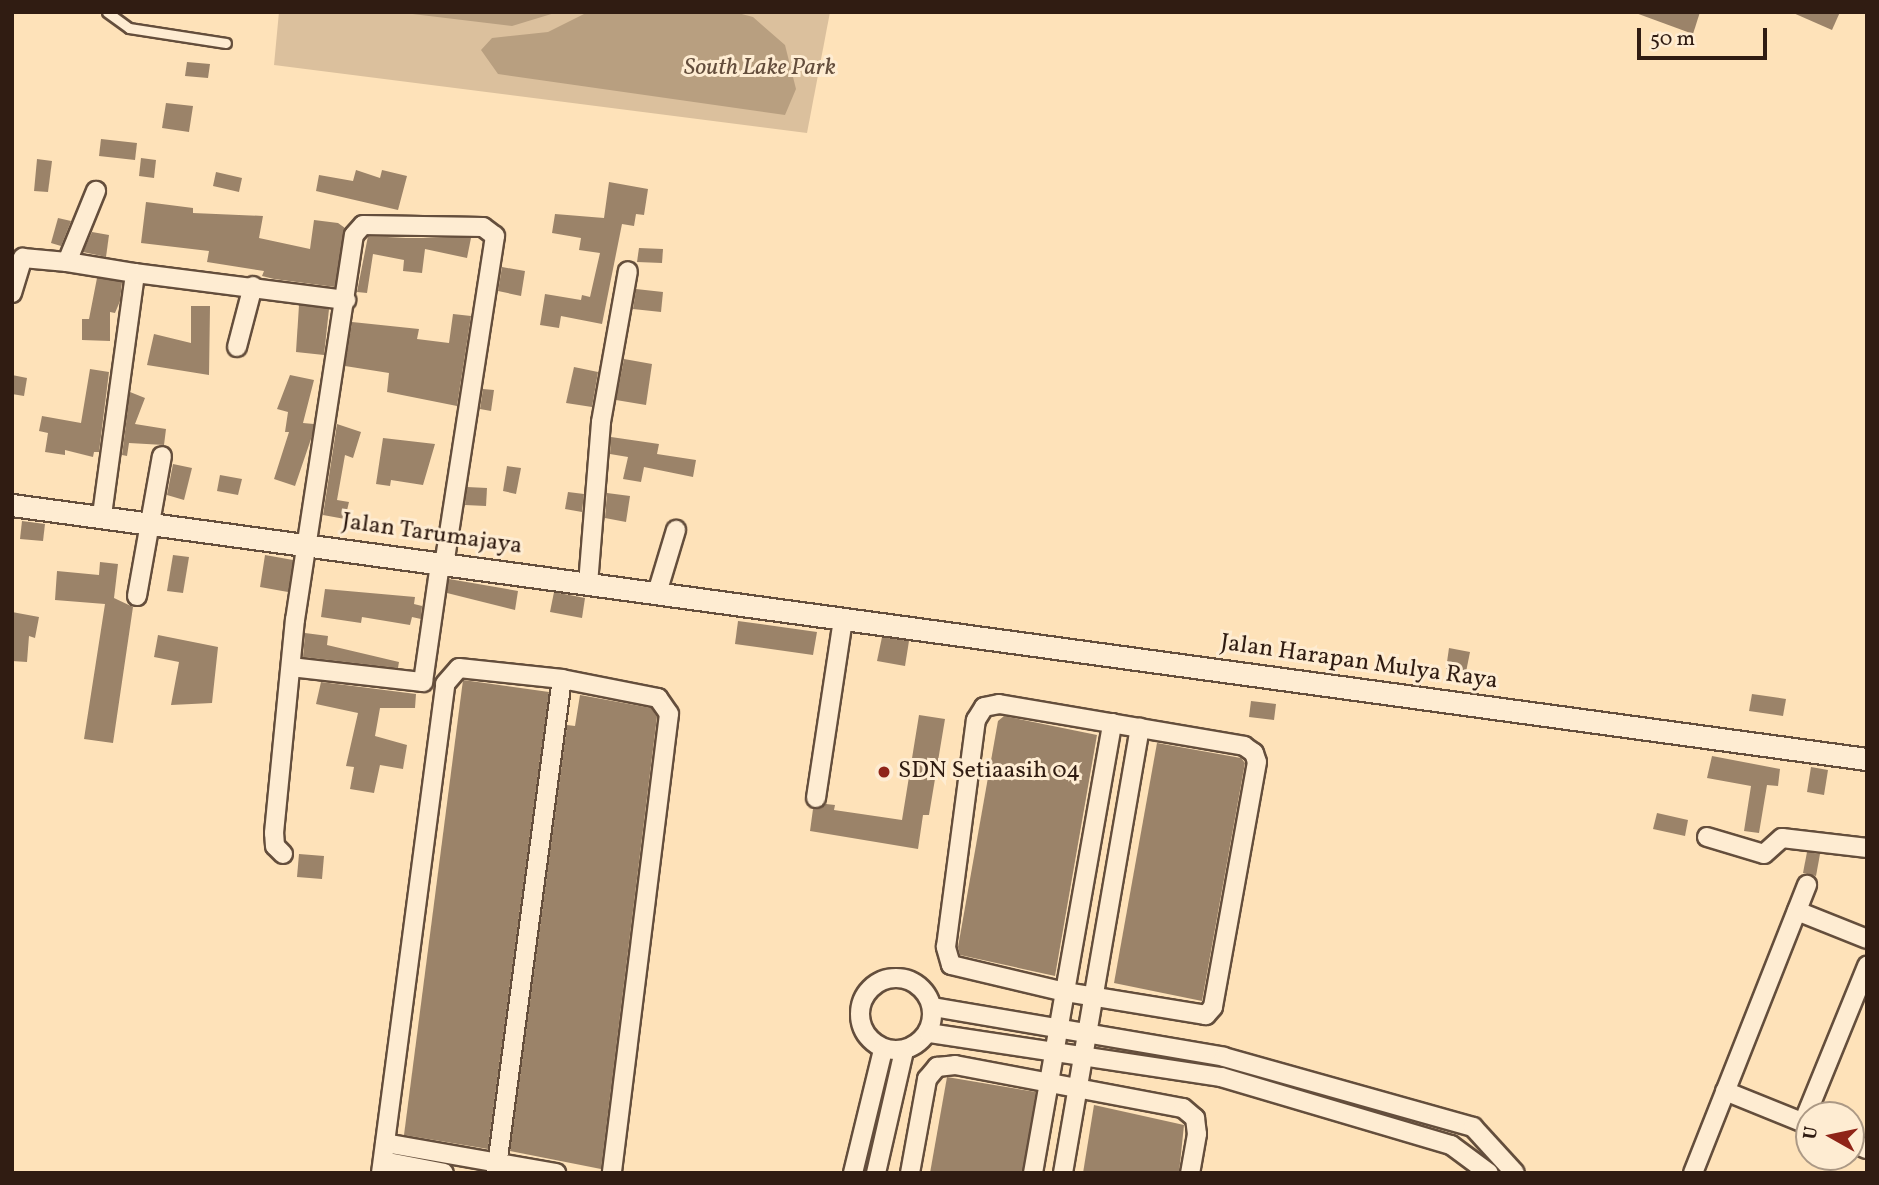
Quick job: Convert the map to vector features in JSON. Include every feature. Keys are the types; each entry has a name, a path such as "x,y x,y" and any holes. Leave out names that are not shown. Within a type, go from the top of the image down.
{"street":[{"path":"66,262 96,191"},
{"path":"283,855 275,846 274,833 291,667 354,235 363,225 483,227 495,236 423,682 291,667"},
{"path":"12,293 23,258 346,300"},
{"path":"587,580 601,422 628,271"},
{"path":"102,509 135,273"},
{"path":"237,347 253,286"},
{"path":"137,596 162,456"},
{"name":"Jalan Tarumajaya","path":"12,505 150,513 587,580 660,585 843,619"},
{"path":"660,585 677,530"},
{"path":"816,798 843,619"},
{"name":"Jalan Harapan Mulya Raya","path":"843,619 1867,759"},
{"path":"444,1173 382,1167 445,684 458,668 562,679 658,698 669,714 612,1173"},
{"path":"496,1168 562,679"},
{"path":"999,704 1140,728 1244,746 1257,762 1213,1007 1206,1015 1194,1016 1065,992 951,965 946,947 976,720 984,707 999,704"},
{"path":"1033,1173 1112,723"},
{"path":"1063,1173 1140,728"},
{"path":"1707,837 1764,854 1782,838 1867,848"},
{"path":"1696,1172 1725,1091 1807,886"},
{"path":"1797,911 1867,939"},
{"path":"1815,1101 1867,967"},
{"path":"929,1033 933,1007 920,986 896,977 872,986 859,1008 864,1033 883,1050 904,1051 929,1033 1082,1054 1220,1077 1451,1145 1489,1173"},
{"path":"933,1007 1224,1057 1473,1127 1515,1173"},
{"path":"853,1173 883,1050"},
{"path":"876,1173 904,1051"},
{"path":"1220,1077 1224,1057"},
{"path":"910,1173 927,1079 937,1067 955,1065 1183,1108 1195,1118 1197,1134 1190,1173"},
{"path":"1725,1091 1795,1120"},
{"path":"385,1143 496,1168 556,1173"}],"lane":[{"path":"107,12 129,28 226,43"}],"green space":[{"name":"South Lake Park","path":"279,12 830,12 807,133 274,65"}],"shaded area":[{"path":"396,12 558,12 512,26"},
{"path":"588,12 734,12 753,17 785,45 796,89 785,115 498,74 481,50 492,38 548,32"}],"building":[{"path":"1633,12 1700,12 1693,34"},
{"path":"1791,12 1840,12 1832,30"},
{"path":"187,62 210,64 208,78 185,76"},
{"path":"166,103 193,106 189,132 162,128"},
{"path":"101,139 137,143 135,160 99,156"},
{"path":"141,158 156,160 154,178 139,176"},
{"path":"37,159 52,161 48,192 34,191"},
{"path":"356,170 380,178 382,170 407,176 398,210 316,191 319,175 353,181"},
{"path":"216,172 242,178 239,192 213,186"},
{"path":"609,182 648,189 644,215 636,214 634,226 622,224 602,324 561,316 559,328 540,325 545,294 581,300 582,295 590,297 600,253 579,250 581,238 552,233 555,214 604,218"},
{"path":"146,202 193,208 193,213 263,216 259,238 310,249 314,220 338,223 345,228 335,287 274,279 262,276 264,271 207,262 209,251 141,243"},
{"path":"58,218 71,221 61,246 51,243"},
{"path":"92,232 109,235 106,257 83,252"},
{"path":"368,236 471,238 467,258 425,249 422,273 403,271 404,260 373,254 367,293 357,292"},
{"path":"639,248 663,249 662,263 637,262"},
{"path":"502,267 525,271 521,296 498,291"},
{"path":"97,278 122,282 120,301 115,313 110,312 110,341 82,340 82,319 89,319"},
{"path":"636,289 663,292 661,312 633,309"},
{"path":"299,305 329,309 324,355 296,352"},
{"path":"191,306 210,306 209,375 147,365 154,334 191,343"},
{"path":"453,314 471,316 457,406 387,392 389,373 345,366 352,322 419,329 417,339 449,343"},
{"path":"624,359 652,364 646,405 616,400"},
{"path":"574,367 598,372 592,407 566,403"},
{"path":"90,369 109,372 99,452 94,452 93,457 65,450 65,455 45,452 48,433 39,431 42,416 81,423"},
{"path":"12,375 27,378 24,396 12,394"},
{"path":"290,375 314,380 303,423 314,424 312,436 295,486 274,479 289,432 285,432 288,412 277,409"},
{"path":"483,389 494,390 491,411 480,409"},
{"path":"130,392 145,398 135,424 166,429 164,445 129,443 127,456 122,455"},
{"path":"337,424 361,432 353,458 345,455 337,500 349,502 345,519 323,515"},
{"path":"611,437 659,444 657,454 696,460 693,477 644,467 641,482 623,479 628,457 610,454"},
{"path":"383,438 435,444 423,485 391,480 390,486 376,484"},
{"path":"173,464 192,468 184,500 167,495"},
{"path":"507,466 521,468 516,494 503,491"},
{"path":"220,475 242,479 238,495 217,491"},
{"path":"467,487 487,488 486,506 465,505"},
{"path":"568,492 584,494 582,512 565,509"},
{"path":"607,493 630,496 626,522 605,518"},
{"path":"22,521 45,524 43,541 20,539"},
{"path":"173,555 189,557 183,593 167,591"},
{"path":"265,555 293,560 288,592 260,587"},
{"path":"100,562 118,564 114,598 133,607 113,743 84,739 105,604 55,600 57,571 99,575"},
{"path":"449,579 518,591 515,610 447,593"},
{"path":"325,589 415,597 414,604 422,606 421,619 412,617 410,625 362,617 361,623 321,617"},
{"path":"554,592 585,598 582,618 550,612"},
{"path":"12,612 39,617 35,638 29,636 27,662 12,661"},
{"path":"738,621 817,632 813,655 735,644"},
{"path":"305,633 328,636 327,645 399,662 398,668 303,657"},
{"path":"158,635 218,647 212,703 171,705 179,662 154,657"},
{"path":"882,637 909,641 905,666 877,661"},
{"path":"1449,648 1470,652 1466,672 1446,669"},
{"path":"463,680 549,692 488,1149 404,1135"},
{"path":"321,682 416,694 415,708 380,708 375,736 407,745 403,769 380,765 374,793 350,789 354,767 346,766 358,713 316,704"},
{"path":"1752,694 1786,699 1783,716 1749,711"},
{"path":"580,695 651,708 657,717 601,1169 510,1151 567,725 575,726"},
{"path":"1251,701 1276,704 1274,720 1249,717"},
{"path":"919,715 945,719 929,815 923,815 918,849 810,831 813,809 826,804 835,805 834,810 902,820"},
{"path":"1004,716 1097,735 1055,976 960,955 958,947 998,721"},
{"path":"1157,743 1241,758 1245,763 1202,1001 1114,983"},
{"path":"1712,756 1780,769 1778,786 1767,785 1759,833 1744,831 1751,786 1707,778"},
{"path":"1811,767 1828,770 1824,795 1807,792"},
{"path":"1657,813 1688,820 1685,836 1653,829"},
{"path":"1807,852 1820,854 1816,876 1803,873"},
{"path":"299,854 324,856 322,879 297,877"},
{"path":"947,1077 1036,1092 1022,1173 930,1173"},
{"path":"1094,1105 1184,1125 1179,1173 1083,1173"}],"place":[{"name":"SDN Setiaasih 04","path":"884,772"}]}
